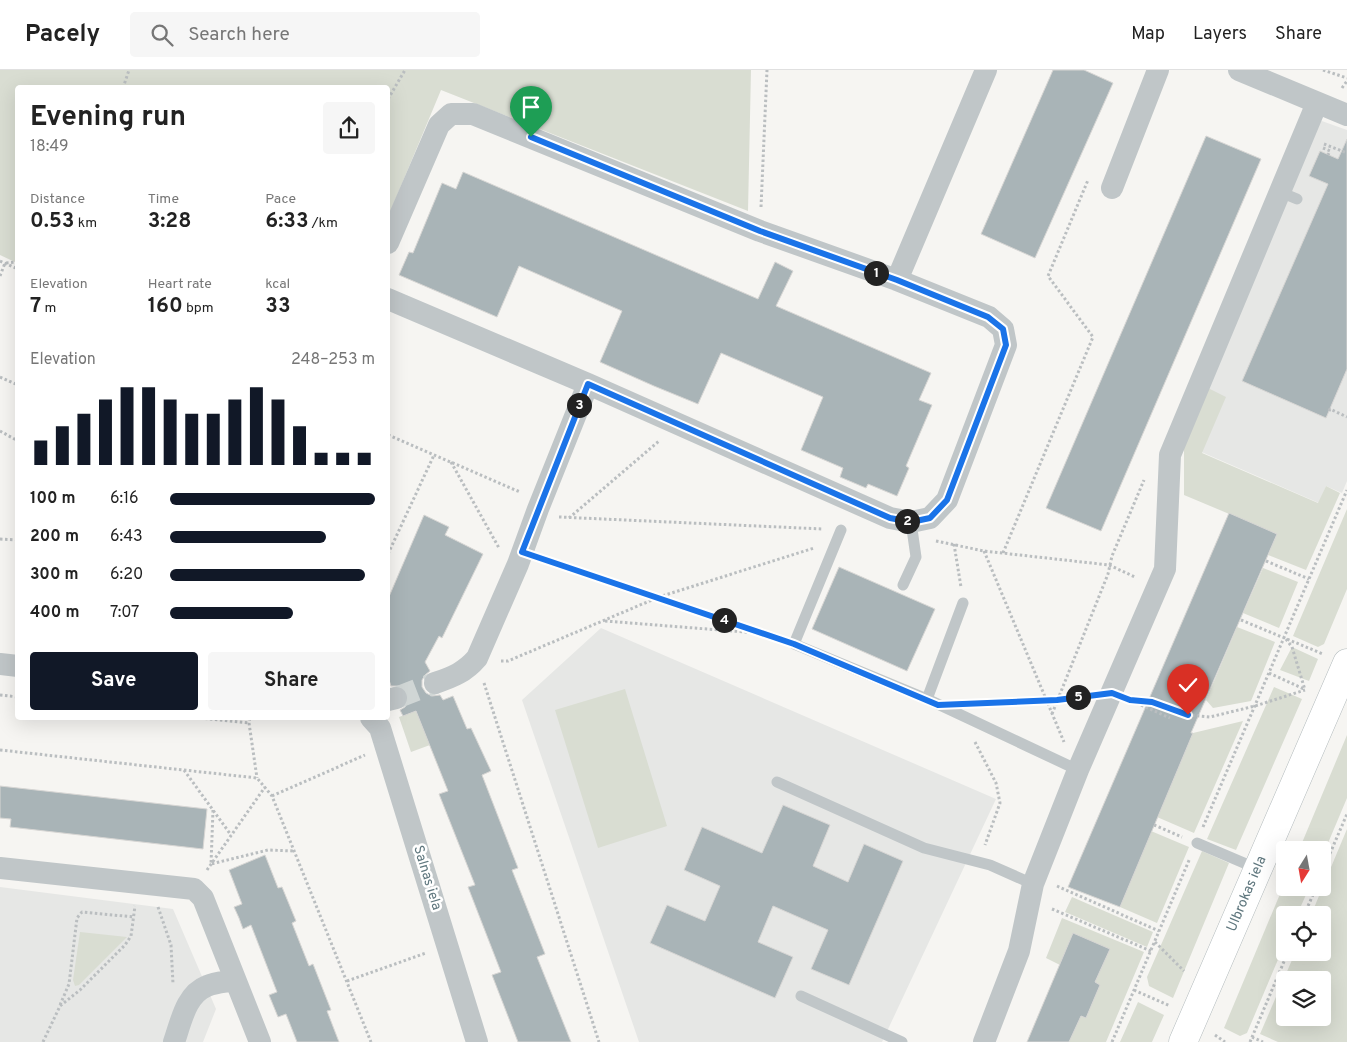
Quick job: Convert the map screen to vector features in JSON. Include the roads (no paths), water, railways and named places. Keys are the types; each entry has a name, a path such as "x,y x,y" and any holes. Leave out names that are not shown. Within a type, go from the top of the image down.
{"main road":[{"name":"Ulbrokas iela","path":"1183,1042 1347,664"}],"street":[{"path":"897,280 986,70"},
{"path":"1112,188 1158,70"},
{"path":"1239,70 1347,115"},
{"path":"984,1042 1019,952 1033,884 1078,770 1165,569 1170,454 1289,195 1317,102"},
{"path":"390,239 439,125 451,114 473,114 760,231 897,280 988,317 1003,329 1006,345 947,500 930,518 911,522 890,518 588,384 390,300"},
{"path":"435,683 457,676 468,669 477,658 511,551 541,501 588,384"},
{"path":"0,664 15,666"},
{"name":"Salnas iela","path":"373,720 380,728 386,746 477,1042"},
{"path":"0,868 194,889 203,898 260,1042"},
{"path":"174,1042 194,994 209,985 235,980"}],"lane":[{"path":"903,585 916,557 911,522"},
{"path":"841,530 794,644 926,699 1078,770"},
{"path":"926,699 963,603"},
{"path":"777,782 924,848 990,865 1033,884"},
{"path":"1196,843 1258,868"},
{"path":"801,996 902,1042"}],"tunnel":[{"path":"396,698 435,683"}]}
